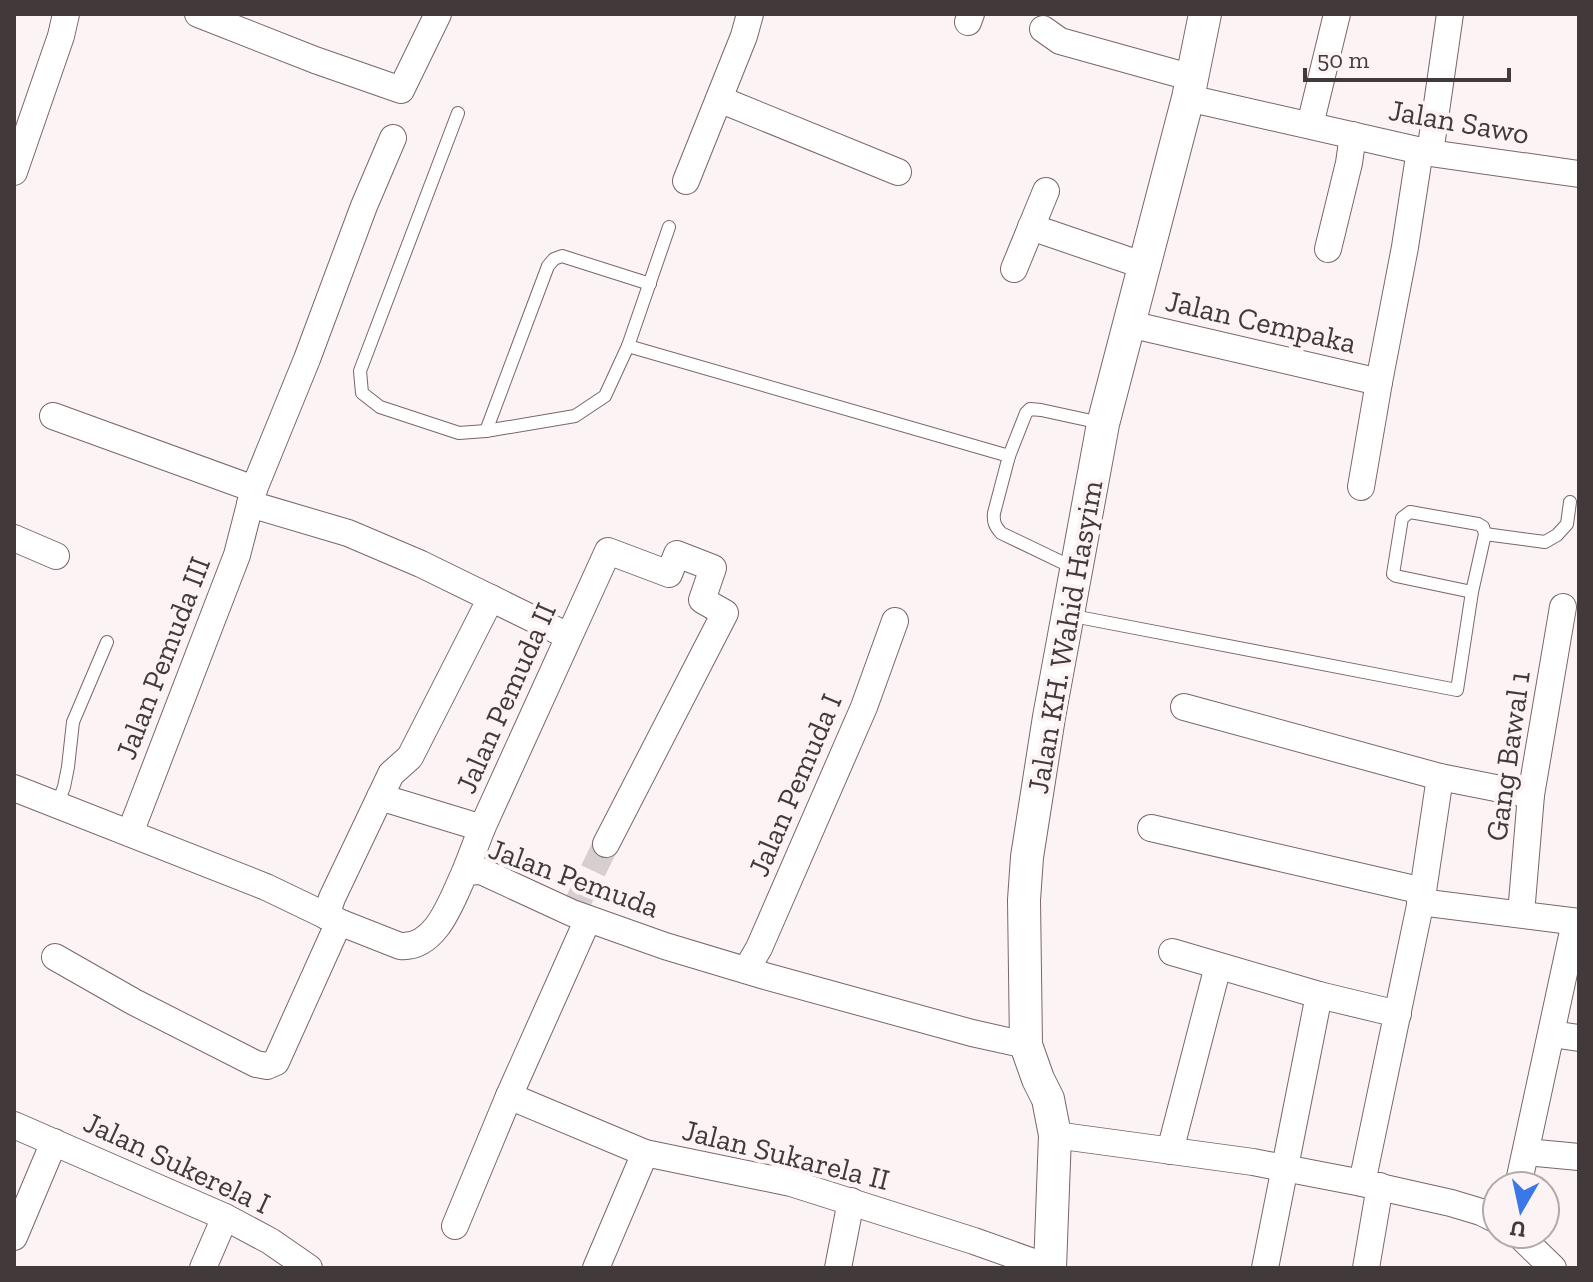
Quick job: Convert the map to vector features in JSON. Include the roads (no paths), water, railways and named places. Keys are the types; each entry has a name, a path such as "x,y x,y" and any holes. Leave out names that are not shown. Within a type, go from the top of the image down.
{"street":[{"path":"14,172 23,116 61,36 66,14"},
{"path":"198,14 401,90 438,14"},
{"path":"686,181 750,14"},
{"name":"Jalan KH. Wahid Hasyim","path":"1050,1268 1055,1135 1048,1099 1026,1045 1024,900 1027,857 1067,615 1103,424 1191,88 1205,14"},
{"path":"1310,125 1337,14"},
{"path":"1361,487 1450,14"},
{"name":"Jalan Sawo","path":"1043,29 1060,41 1191,88 1310,125 1425,152 1579,174"},
{"path":"719,99 898,172"},
{"path":"1328,249 1353,135"},
{"name":"Jalan Pemuda III","path":"130,833 237,555 252,497 393,138"},
{"path":"1014,269 1046,191"},
{"path":"1031,227 1145,266"},
{"name":"Jalan Cempaka","path":"1129,324 1379,382"},
{"path":"53,416 421,564 568,636"},
{"path":"14,538 56,556"},
{"name":"Jalan Pemuda II","path":"465,872 608,551 669,574 677,554 713,568 702,600 725,613 606,844"},
{"path":"55,957 256,1064 267,1066 276,1062 333,919 332,898 391,774 410,757 491,598"},
{"name":"Gang Bawal 1","path":"1521,914 1531,795 1563,607"},
{"name":"Jalan Pemuda I","path":"746,970 759,948 858,721 895,621"},
{"path":"1184,707 1440,777 1531,795"},
{"path":"1366,1268 1371,1185 1393,1028 1421,896 1440,777"},
{"name":"Jalan Pemuda","path":"14,788 266,887 400,946 426,939 441,921 465,872 481,871 665,946 972,1033 1026,1045"},
{"path":"380,797 482,828"},
{"path":"1151,828 1421,896 1577,922 1522,1170"},
{"path":"455,1226 509,1096 578,913"},
{"path":"1172,952 1319,995 1398,1014"},
{"path":"1170,1151 1218,966"},
{"path":"1265,1268 1319,995"},
{"path":"1552,1034 1579,1038"},
{"name":"Jalan Sukarela II","path":"509,1096 645,1153 791,1183 1050,1268"},
{"name":"Jalan Sukerela I","path":"14,1125 225,1217 270,1241 309,1268"},
{"path":"1055,1135 1253,1162 1371,1185 1481,1212"},
{"path":"14,1237 54,1142"},
{"path":"1526,1152 1579,1157"},
{"path":"596,1268 645,1153"},
{"path":"838,1268 851,1201"},
{"path":"203,1268 225,1217"},
{"path":"1528,1250 1553,1268"}],"lane":[{"path":"458,113 360,371 362,393 380,407 459,433 575,416 605,396 628,346 669,227"},
{"path":"486,431 548,266 554,259 562,256 650,284"},
{"path":"628,346 1009,456"},
{"path":"1076,569 1001,533 993,521 994,513 1009,456 1030,409 1103,424"},
{"path":"1485,534 1545,542 1567,524 1570,502"},
{"path":"1067,615 1457,690 1472,592 1485,534 1483,527 1410,512 1402,518 1393,574 1472,592"},
{"path":"57,805 68,767 73,722 107,642"}],"tunnel":[{"path":"576,906 606,844"}]}
